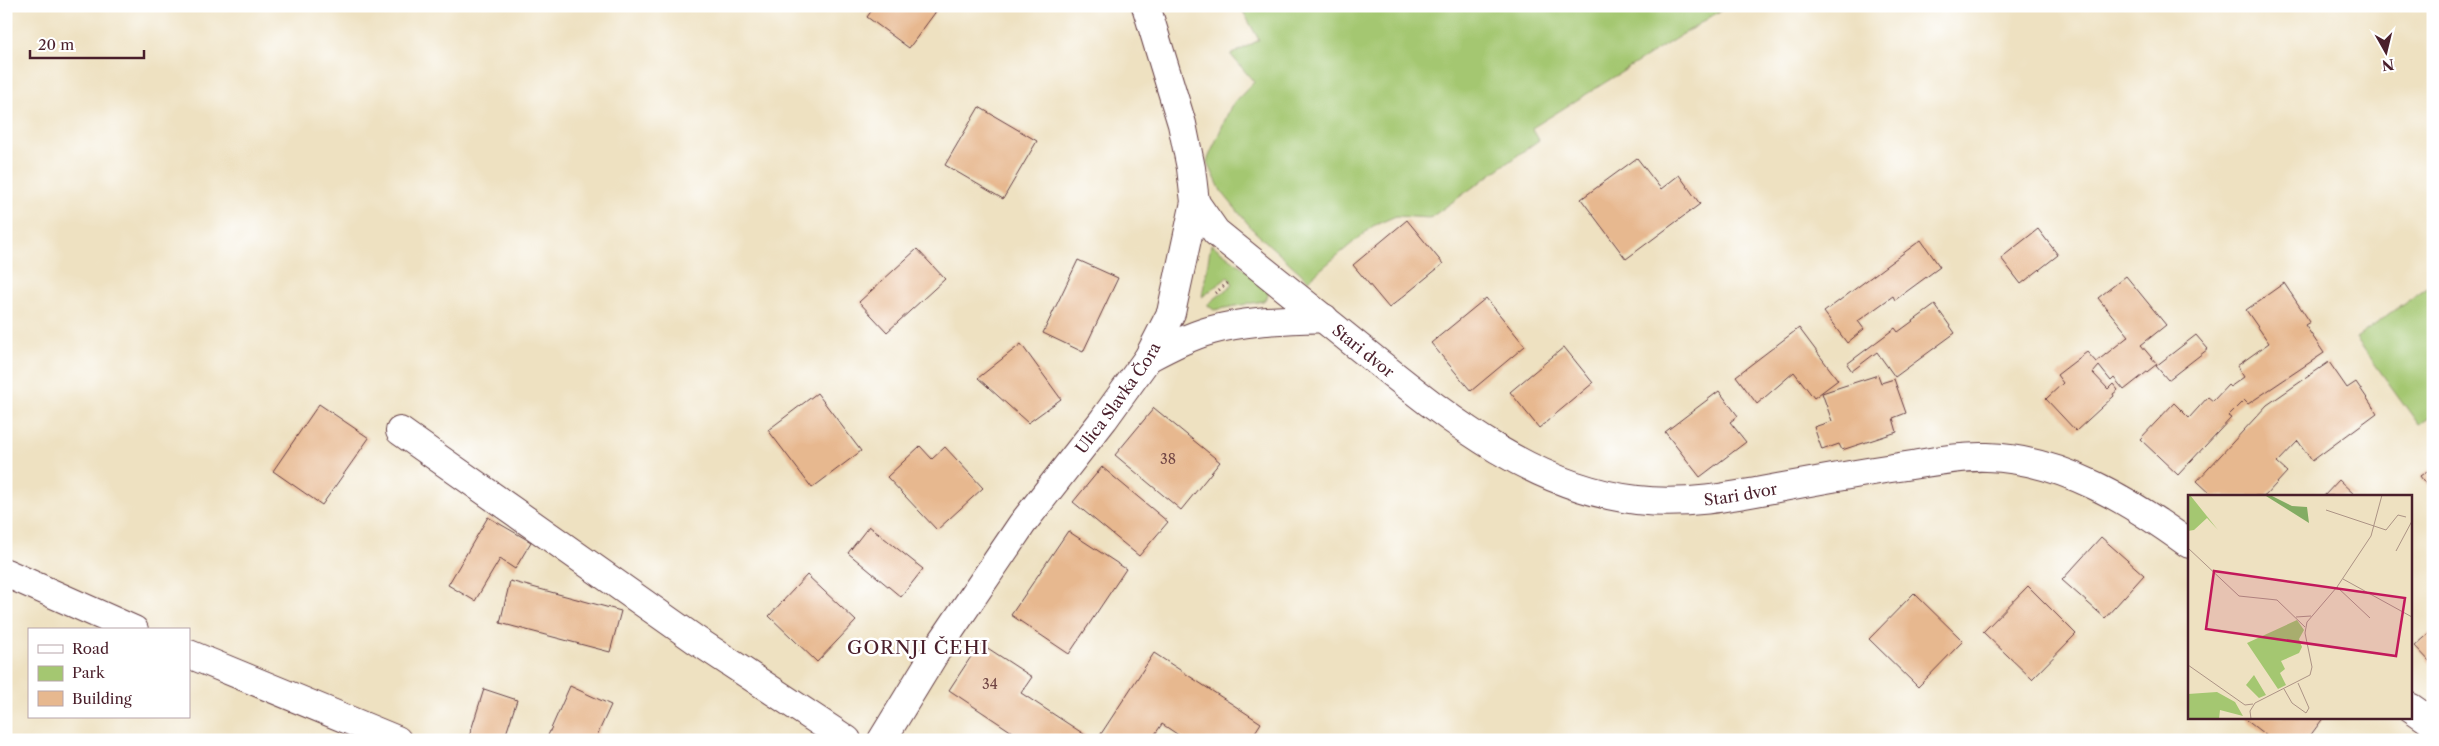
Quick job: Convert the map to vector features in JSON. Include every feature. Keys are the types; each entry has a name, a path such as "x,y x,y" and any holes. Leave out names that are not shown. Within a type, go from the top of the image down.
{"street":[{"name":"Ulica Slavka Čora","path":"882,740 940,645 1022,524 1104,419 1148,358 1171,313 1194,202 1191,168 1182,124 1146,6"},
{"name":"Stari dvor","path":"1194,202 1216,232 1447,417 1501,452 1548,476 1592,490 1637,500 1692,502 1961,457 1990,457 2020,461 2085,480 2163,524 2188,543"},
{"name":"Stari dvor","path":"1148,358 1178,343 1212,330 1255,322 1324,318"},
{"path":"400,431 696,640 847,740"},
{"path":"6,573 130,628"},
{"path":"190,654 397,740"},
{"path":"2412,708 2433,723"}],"green space":[{"path":"1240,6 1728,6 1532,128 1539,140 1430,218 1396,216 1373,226 1308,280 1254,231 1221,191 1207,161 1231,106 1254,82 1231,55 1259,40"},
{"path":"1211,244 1270,288 1267,298 1263,301 1214,310 1207,305 1233,284 1228,277 1202,297"},
{"path":"2433,283 2433,415 2419,425 2356,338"}],"building":[{"path":"875,6 940,6 909,48 867,17"},
{"path":"979,107 1037,141 1003,199 945,165"},
{"path":"1637,158 1661,189 1679,175 1700,204 1626,259 1581,199"},
{"path":"1407,220 1443,264 1389,308 1353,265"},
{"path":"2038,229 2058,255 2021,284 2001,258"},
{"path":"1921,240 1940,267 1895,300 1893,296 1858,321 1864,329 1847,343 1824,312"},
{"path":"917,249 945,279 887,332 859,302"},
{"path":"1078,260 1118,278 1083,352 1043,333"},
{"path":"2126,276 2166,325 2141,345 2157,364 2124,390 2114,378 2111,381 2099,366 2093,373 2108,389 2113,384 2118,390 2076,431 2046,399 2063,383 2057,375 2087,352 2096,362 2129,336 2098,298"},
{"path":"2284,283 2310,322 2305,325 2324,353 2248,404 2244,400 2228,416 2231,418 2178,475 2140,439 2174,403 2189,418 2208,397 2213,401 2228,385 2230,387 2244,377 2237,366 2269,343 2246,310"},
{"path":"1486,298 1525,346 1471,391 1431,343"},
{"path":"1935,305 1955,333 1895,377 1877,352 1852,371 1847,364 1895,328 1898,332"},
{"path":"1799,328 1838,380 1814,398 1794,372 1757,404 1736,376"},
{"path":"2196,335 2208,349 2168,380 2156,366"},
{"path":"1021,344 1061,399 1028,423 978,378"},
{"path":"1564,347 1593,383 1539,428 1510,392"},
{"path":"2329,362 2347,388 2356,382 2377,413 2312,461 2298,441 2277,463 2287,472 2266,495 2212,495 2197,481 2267,405"},
{"path":"1878,375 1881,383 1894,379 1906,413 1893,418 1897,432 1842,450 1839,444 1822,450 1814,427 1832,421 1822,393"},
{"path":"1719,391 1738,416 1730,422 1746,442 1700,477 1665,432"},
{"path":"817,393 861,451 812,488 768,430"},
{"path":"319,404 369,438 322,505 273,471"},
{"path":"1154,408 1220,462 1181,510 1115,455"},
{"path":"920,446 932,459 945,447 983,488 937,530 887,477"},
{"path":"1102,467 1168,522 1139,556 1073,502"},
{"path":"2433,467 2433,494 2420,476"},
{"path":"2339,480 2355,495 2325,495"},
{"path":"488,517 531,542 515,569 500,559 475,601 448,585"},
{"path":"869,526 923,569 901,597 848,553"},
{"path":"1068,531 1126,569 1069,654 1011,615"},
{"path":"2101,537 2144,575 2105,618 2062,580"},
{"path":"807,575 856,621 817,662 769,616"},
{"path":"510,581 621,611 610,652 500,623"},
{"path":"2028,586 2076,634 2032,679 1983,632"},
{"path":"1914,593 1963,641 1918,687 1869,639"},
{"path":"2433,630 2433,665 2415,646"},
{"path":"980,643 1032,677 1021,693 1093,740 1024,740 949,690"},
{"path":"1154,653 1261,723 1250,740 1186,740 1162,724 1151,740 1097,740"},
{"path":"570,686 611,705 595,740 546,740"},
{"path":"484,689 517,700 504,740 468,740"},
{"path":"2243,718 2323,718 2307,740 2272,740"}],"district":[{"name":"GORNJI ČEHI","path":"918,647"}]}
